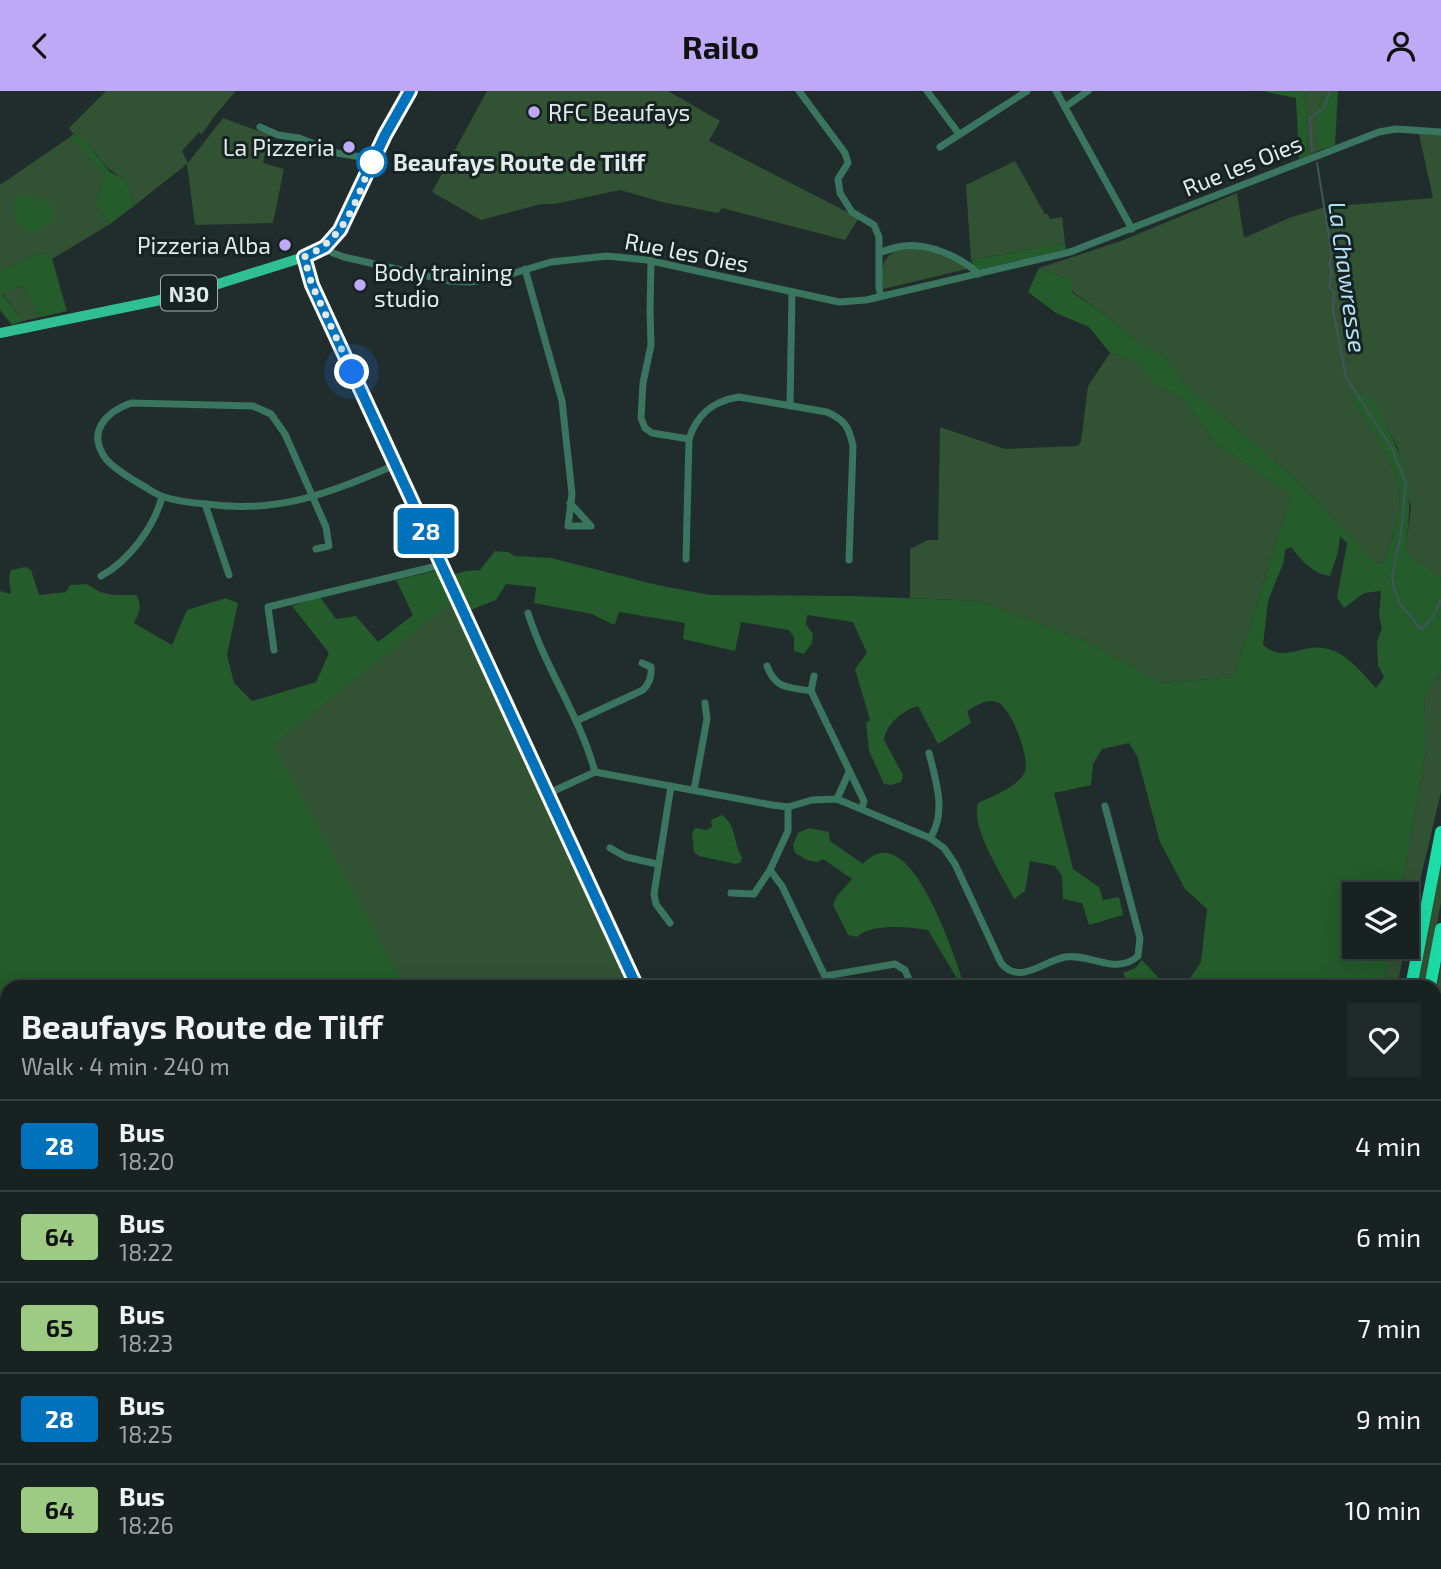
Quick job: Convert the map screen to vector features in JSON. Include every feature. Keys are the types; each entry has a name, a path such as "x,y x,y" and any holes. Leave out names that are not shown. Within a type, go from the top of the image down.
{"highway":[{"path":"1412,980 1441,832"},
{"path":"1431,980 1441,929"}],"main road":[{"name":"N30","path":"0,333 180,296 304,257 325,247 347,218 373,159 410,91"},
{"path":"304,257 312,285 633,980"}],"street":[{"path":"799,91 845,153 848,163 837,185 852,212 874,225 879,237 881,296"},
{"path":"927,91 959,134"},
{"path":"940,147 1027,91"},
{"path":"1056,91 1132,229"},
{"path":"1065,107 1088,91"},
{"path":"260,127 337,153 373,159"},
{"name":"Rue les Oies","path":"325,247 344,257 450,281 481,281 551,262 607,256 651,261 839,302 866,300 1070,252 1378,132 1396,129 1441,132"},
{"path":"881,252 903,246 920,246 966,262 978,274"},
{"path":"651,261 652,345 643,383 641,418 645,428 652,433 689,439"},
{"path":"525,269 562,401 572,494 570,503"},
{"path":"790,406 792,292"},
{"path":"685,559 689,439 692,429 708,408 725,399 739,397 827,412 839,417 849,428 853,446 849,560"},
{"path":"316,549 329,546 326,527 313,498 285,434 271,414 253,406 131,403 109,413 101,427 99,444 102,452 115,467 162,497 205,504 267,506 313,498 396,465"},
{"path":"101,576 115,569 147,530 158,513 162,497"},
{"path":"205,504 229,575"},
{"path":"274,650 268,607 442,565"},
{"path":"527,613 576,721 595,772"},
{"path":"576,721 643,690 652,672 651,667 642,663"},
{"path":"767,666 772,680 779,685 811,691"},
{"path":"814,676 811,691 864,801 862,808"},
{"path":"694,790 707,719 705,703"},
{"path":"929,753 940,812 937,827 930,838"},
{"path":"547,794 595,772 788,807 812,800 837,799 862,808 930,838 944,848 955,864 1005,968 1014,973 1025,973 1063,957 1078,956 1118,966 1128,964 1138,956 1140,937 1105,806"},
{"path":"837,799 849,772"},
{"path":"670,923 656,904 654,894 671,786"},
{"path":"731,893 754,894 770,870 788,831 788,807"},
{"path":"610,848 635,860 657,864"},
{"path":"770,870 782,886 826,980"},
{"path":"825,977 895,964 905,970 909,980"}],"green space":[{"path":"106,91 236,91 201,135 199,132 182,151 188,163 223,118 270,135 263,163 284,169 273,223 195,225 187,164 135,205 126,180 108,168 69,128"},
{"path":"487,91 668,91 720,121 709,141 859,218 845,240 722,208 718,213 620,190 554,204 541,204 481,220 432,192"},
{"path":"1262,91 1305,91 1308,156 1299,159 1296,98"},
{"path":"1305,91 1327,91 1317,110 1317,151 1308,156"},
{"path":"1327,91 1338,91 1335,145 1317,151 1317,110"},
{"path":"73,134 84,140 110,172 126,180 135,205 110,224 95,203 105,175 70,137"},
{"path":"1419,134 1441,134 1441,577 1405,553 1411,508 1398,448 1381,418 1377,405 1356,392 1353,400 1392,466 1400,496 1398,515 1385,562 1375,563 1297,480 1188,387 1162,354 1138,342 1072,291 1072,280 1039,268 1121,241 1237,193 1244,238 1289,218 1325,207 1433,198"},
{"path":"70,137 105,175 95,203 110,224 52,259 41,252 0,271 0,185"},
{"path":"1015,161 1045,214 1048,214 1050,219 1062,217 1065,243 971,260 966,185"},
{"path":"21,193 52,204 53,222 31,234 16,222 13,204"},
{"path":"1065,243 1066,249 976,271 971,260"},
{"path":"908,248 924,249 966,265 967,269 883,289 885,261 894,252"},
{"path":"41,252 52,259 67,311 41,317 22,285 2,294 23,321 12,325 0,310 0,271"},
{"path":"1039,268 1072,280 1072,292 1138,342 1162,354 1188,387 1297,480 1375,563 1385,562 1398,516 1400,496 1392,466 1353,400 1356,391 1378,407 1395,444 1408,488 1409,518 1405,553 1441,577 1441,671 1424,699 1427,744 1403,882 1342,882 1342,959 1389,959 1385,980 1189,980 1201,962 1207,909 1185,889 1160,842 1137,756 1129,743 1102,749 1093,764 1091,785 1054,793 1073,869 1099,887 1103,900 1119,897 1123,915 1089,925 1082,903 1063,899 1062,876 1055,866 1030,861 1025,891 1014,899 983,838 977,813 978,803 1003,791 1024,774 1026,768 1023,747 1014,723 1003,706 989,701 967,711 971,723 938,744 918,706 907,711 892,723 884,740 903,775 901,782 884,784 869,751 866,723 870,720 855,669 867,653 853,622 807,615 806,624 813,634 812,643 804,654 794,651 794,637 789,630 741,622 735,651 683,639 685,623 619,612 615,624 612,624 592,614 534,603 536,587 506,584 496,600 468,611 449,576 480,570 495,551 508,552 515,556 551,558 657,585 711,595 852,596 979,601 1085,641 1162,683 1234,677 1291,495 1217,445 1183,398 1155,385 1137,362 1110,353 1089,327 1056,313 1028,292","holes":["1340,536 1347,543 1337,598 1344,608 1364,593 1381,591 1379,616 1382,628 1377,642 1378,665 1384,677 1376,688 1353,663 1339,653 1315,647 1278,653 1263,645 1268,601 1284,561 1285,550 1291,547 1313,569 1330,576"]},
{"path":"22,285 41,317 23,321 2,293"},
{"path":"1110,353 1137,362 1155,385 1183,398 1217,445 1291,495 1234,677 1162,683 1085,641 979,601 910,598 910,549 928,540 938,540 940,427 1005,449 1077,446 1081,442 1088,386"},
{"path":"25,567 31,570 39,595 66,592 70,585 87,584 100,592 136,595 140,606 134,623 172,645 187,610 226,598 238,603 227,655 234,683 252,701 316,682 329,653 292,606 320,597 336,619 356,616 378,642 413,615 396,580 439,570 453,601 273,745 401,980 0,980 0,591 11,594 11,570"},
{"path":"453,601 603,924 625,980 401,980 272,745"},
{"path":"1441,671 1441,792 1419,885 1419,882 1403,882 1427,744 1424,699"},
{"path":"722,815 733,829 742,857 741,862 736,864 699,856 694,852 692,834 695,828 706,830 712,827 711,820"},
{"path":"809,828 829,832 830,841 863,864 880,853 897,857 913,872 928,895 962,980 958,980 928,930 891,927 871,930 857,937 848,935 833,905 852,879 823,859 817,862 807,860 795,853 793,845 798,833"},
{"path":"1441,857 1441,902 1427,980 1417,980"},
{"path":"1389,959 1403,959 1398,980 1385,980"},
{"path":"1142,960 1161,980 1126,980 1123,973 1135,968"}],"waterway":[{"path":"1312,151 1310,118 1325,107 1330,91"},
{"name":"La Chawresse","path":"1317,163 1332,256 1329,264 1330,288 1334,292 1333,310 1346,377 1391,447 1406,483 1401,533 1392,577 1394,588 1400,604 1421,629 1432,618 1441,600"}],"bus line":[{"name":"28","path":"410,91 385,135 340,230 325,247 304,257 312,285 634,980"}],"place":[{"name":"RFC Beaufays","path":"534,112"},
{"name":"La Pizzeria","path":"349,147"},
{"name":"Beaufays Route de Tilff","path":"372,162"},
{"name":"Pizzeria Alba","path":"285,245"},
{"name":"Body training studio","path":"360,285"}],"route":[{"path":"352,372 312,285 304,257 325,247 340,230 373,159 372,162"}]}
